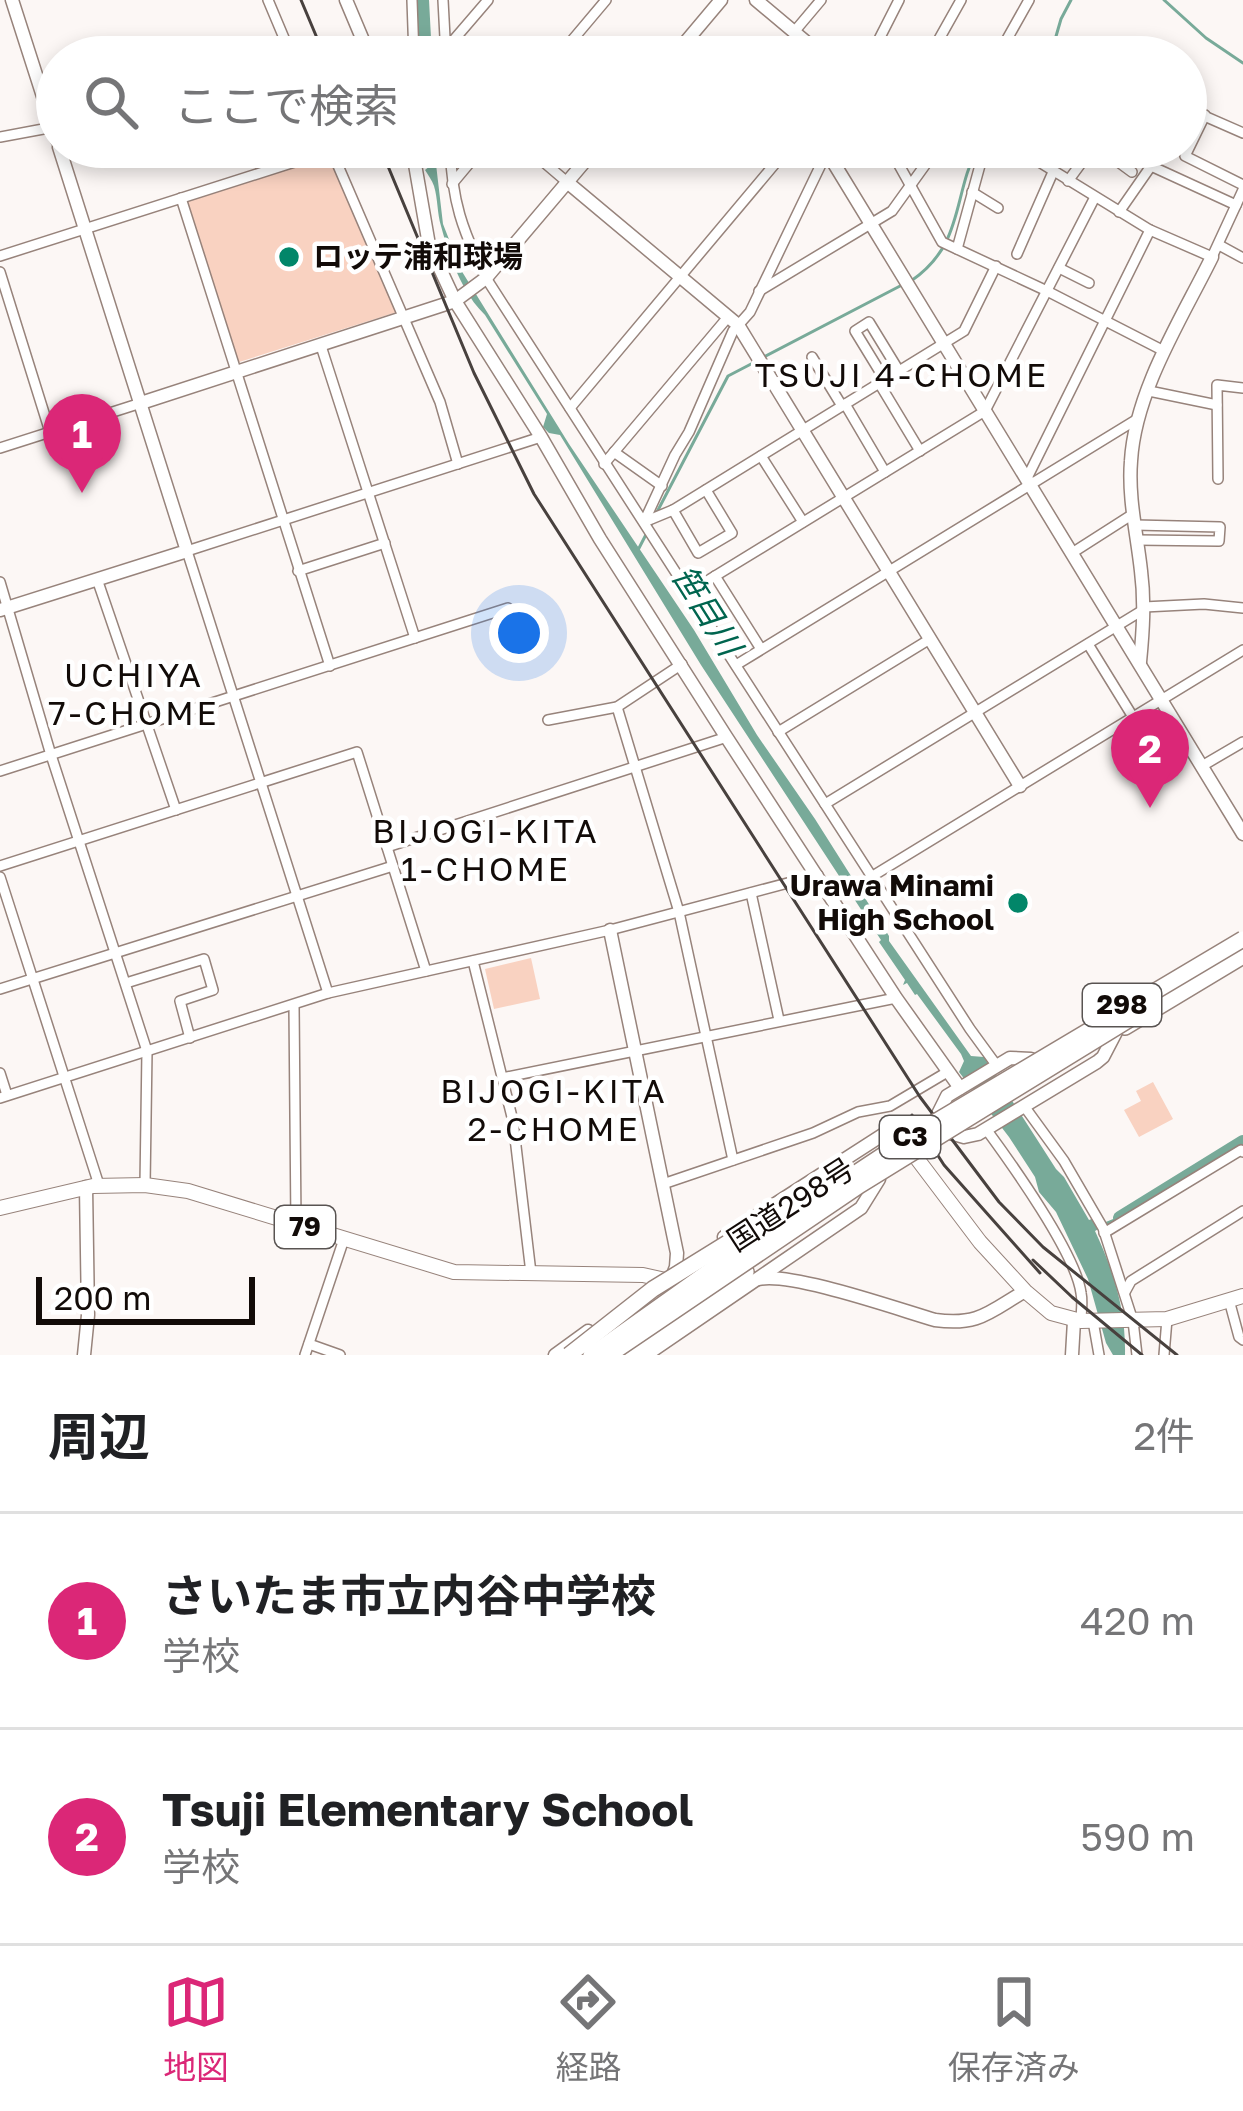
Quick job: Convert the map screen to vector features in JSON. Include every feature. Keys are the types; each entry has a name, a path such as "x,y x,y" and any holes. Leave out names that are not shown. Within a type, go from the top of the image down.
{"highway":[{"name":"298","path":"581,1355 675,1283 908,1135 966,1089 998,1070 1031,1059 1243,936"},
{"name":"C3","path":"590,1355 908,1135 1243,936"},
{"name":"298","path":"914,1156 950,1133 987,1122 1019,1103 1116,1032 1243,953"},
{"name":"C3","path":"609,1355 860,1185 1243,953"},
{"path":"568,1355 652,1289 908,1135"},
{"name":"国道298号","path":"697,1299 914,1156"},
{"path":"631,1355 860,1185"},
{"name":"298","path":"619,1355 697,1299"}],"main road":[{"path":"908,1135 914,1156 952,1208 1025,1291 1052,1313 1087,1321 1167,1319 1236,1298"},
{"name":"79","path":"0,1208 93,1186 145,1184 188,1191 454,1272 643,1274 675,1283"},
{"path":"675,1283 697,1299"}],"street":[{"path":"12,0 36,72"},
{"path":"268,0 283,36"},
{"path":"346,0 361,36"},
{"path":"412,0 413,36"},
{"path":"443,0 445,36"},
{"path":"459,36 488,0"},
{"path":"576,36 606,0"},
{"path":"691,36 721,0"},
{"path":"756,0 799,36"},
{"path":"794,32 821,0"},
{"path":"880,36 898,0"},
{"path":"940,36 961,0"},
{"path":"1009,36 1029,0"},
{"path":"1207,116 1243,133"},
{"path":"0,137 36,136"},
{"path":"67,168 328,994"},
{"path":"0,256 271,168"},
{"path":"340,168 440,402 458,464"},
{"path":"416,168 429,245 457,299 600,538 727,737 896,998 966,1089"},
{"path":"451,168 462,231 483,280 998,1070"},
{"path":"452,185 466,168"},
{"path":"551,168 733,321 1020,786"},
{"path":"0,448 457,299 483,280 579,168"},
{"path":"570,408 771,168"},
{"path":"604,464 733,321 750,312 819,168"},
{"path":"839,168 1243,834"},
{"path":"901,168 942,242 1164,351"},
{"path":"759,291 892,212 923,168"},
{"path":"957,249 979,168"},
{"path":"1047,168 1150,230 1243,258"},
{"path":"1068,181 1079,168"},
{"path":"1126,168 1132,172"},
{"path":"1118,212 1150,168"},
{"path":"1155,168 1236,205"},
{"path":"1140,664 1144,608 1130,464 1139,418 1164,351 1243,187 1207,168"},
{"path":"1017,254 1053,172"},
{"path":"972,192 998,208"},
{"path":"689,592 986,411 1095,197"},
{"path":"181,198 330,665"},
{"path":"1029,481 1150,230"},
{"path":"644,522 673,510 964,331 996,266"},
{"path":"1059,268 1089,283"},
{"path":"0,272 50,432"},
{"path":"644,522 689,432 733,321"},
{"path":"899,371 869,322 855,331 920,451"},
{"path":"321,346 415,638"},
{"path":"812,357 885,472"},
{"path":"1218,479 1217,386 1243,388"},
{"path":"1149,391 1217,405"},
{"path":"736,665 1029,481 1139,418"},
{"path":"4,609 541,437"},
{"path":"614,452 662,486"},
{"path":"761,455 803,522"},
{"path":"673,510 698,553 732,533 706,490"},
{"path":"1072,553 1135,526 1220,527 1219,541 1135,526"},
{"path":"298,571 385,544"},
{"path":"710,546 761,649"},
{"path":"97,579 176,810"},
{"path":"0,582 4,609 147,1051 145,1184"},
{"path":"825,804 1144,608 1204,604 1243,608"},
{"path":"0,771 508,608"},
{"path":"778,732 930,639"},
{"path":"1088,644 1132,717"},
{"path":"871,877 1243,650"},
{"path":"548,721 617,707 682,664"},
{"path":"617,707 679,912 733,1160"},
{"path":"387,848 727,737"},
{"path":"1202,766 1243,742"},
{"path":"0,866 357,752 426,971"},
{"path":"0,989 393,866"},
{"path":"0,1073 4,1096 328,994 610,930 818,875"},
{"path":"0,877 64,1077 93,1186 84,1355"},
{"path":"752,892 779,1020"},
{"path":"610,930 675,1242 675,1283"},
{"path":"126,983 204,959 213,990 180,1001 190,1038"},
{"path":"473,961 513,1120 527,1274"},
{"path":"502,1078 896,998"},
{"path":"294,1005 296,1224"},
{"path":"663,1184 813,1133 858,1112 890,1106 949,1071"},
{"path":"1019,1103 1064,1161 1103,1228 1125,1292 1137,1355"},
{"path":"987,1122 1074,1269 1099,1355"},
{"path":"675,1242 680,1254 694,1258 884,1134 908,1135"},
{"path":"1104,1233 1242,1150"},
{"path":"646,1355 861,1208 879,1179"},
{"path":"1125,1292 1131,1281 1243,1211"},
{"path":"715,1260 722,1238"},
{"path":"340,1355 307,1350 344,1239"},
{"path":"787,1259 794,1281"},
{"path":"756,1280 794,1281 954,1322 975,1320 1025,1291"},
{"path":"1236,1298 1243,1340"},
{"path":"555,1355 592,1328 631,1319"},
{"path":"1164,1355 1167,1319"},
{"path":"1072,1355 1087,1321"}],"shaded area":[{"name":"ロッテ浦和球場","path":"289,168 337,168 397,312 236,363 186,202"},
{"name":"笹目川","path":"436,168 443,224 461,270 569,444 694,630 889,941 971,1056 984,1057 1089,1220 1094,1218 1100,1228 1095,1231 1118,1291 1125,1355 1113,1355 1106,1343 1088,1279 1056,1212 1039,1192 1035,1177 1009,1137 959,1072 964,1061 961,1054 917,994 907,983 903,985 905,980 881,940 701,665 560,435 543,427 547,414 457,274 441,226 434,186 425,170"},
{"path":"531,958 540,999 494,1009 485,969"},
{"path":"1153,1082 1173,1119 1139,1137 1124,1110 1141,1101 1136,1091"}],"waterway":[{"name":"笹目川","path":"422,0 424,36"},
{"path":"1056,36 1071,0"},
{"path":"1164,0 1204,36"},
{"path":"1207,39 1243,63"},
{"path":"911,281 941,251 969,168"},
{"path":"762,358 902,285"},
{"path":"657,512 728,376 753,363"},
{"path":"638,550 653,521"},
{"path":"1120,1218 1243,1142"},
{"path":"1105,1224 1120,1218"}],"railway":[{"path":"301,0 316,36"},
{"path":"389,168 474,373 534,494 920,1097 999,1202 1043,1247 1177,1355"},
{"path":"912,1115 944,1165 1040,1273"},
{"path":"1033,1260 1142,1355"}],"place":[{"name":"ロッテ浦和球場","path":"289,257"},
{"name":"さいたま市立内谷中学校","path":"82,493"},
{"name":"Tsuji Elementary School","path":"1150,808"},
{"name":"Urawa Minami High School","path":"1018,903"}],"district":[{"name":"TSUJI 4-CHOME","path":"902,375"},
{"name":"UCHIYA 7-CHOME","path":"134,694"},
{"name":"BIJOGI-KITA 1-CHOME","path":"486,850"},
{"name":"BIJOGI-KITA 2-CHOME","path":"554,1110"}]}
